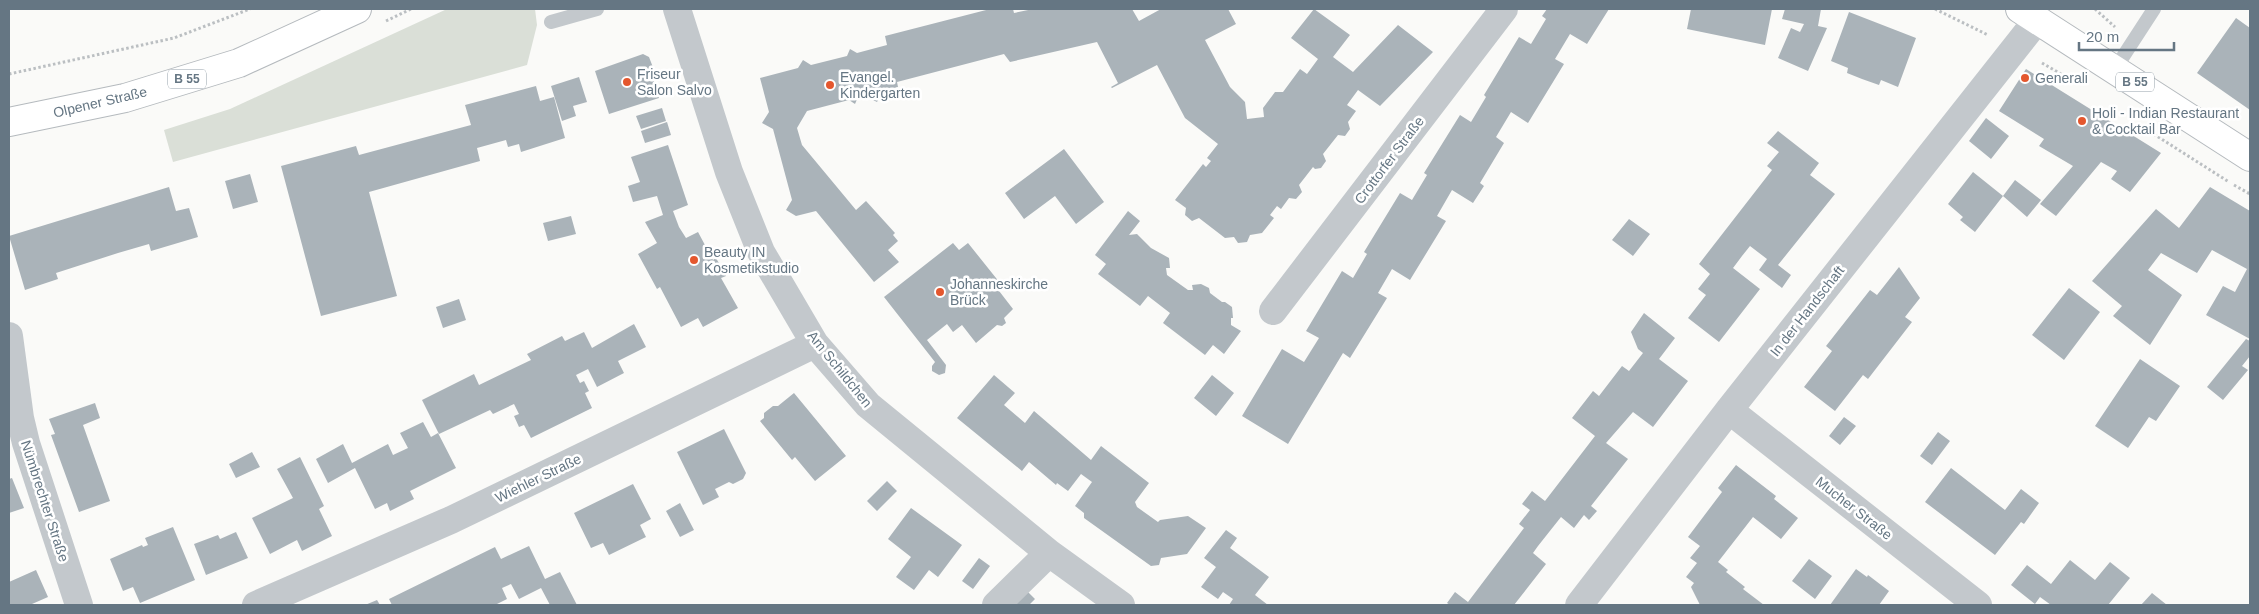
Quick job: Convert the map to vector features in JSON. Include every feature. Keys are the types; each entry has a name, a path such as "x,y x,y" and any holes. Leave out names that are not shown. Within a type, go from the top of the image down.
{"main road":[{"name":"Olpener Straße","path":"9,122 126,98 239,63 357,9"},
{"name":"B 55","path":"2029,14 2250,157"}],"street":[{"name":"Am Schildchen","path":"678,9 729,172 761,252 816,344 868,405 1049,553 1121,605"},
{"name":"Crottorfer Straße","path":"1273,311 1504,9"},
{"name":"In der Handschaft","path":"1579,605 1728,410 2015,48 2029,14"},
{"name":"Nümbrechter Straße","path":"9,336 20,418 26,443 79,605"},
{"name":"Wiehler Straße","path":"256,605 451,520 816,344"},
{"name":"Mucher Straße","path":"1728,410 1978,605"},
{"path":"996,605 1049,553"}],"lane":[{"path":"551,22 597,9"},
{"path":"2115,69 2154,9"}],"path":[{"path":"9,74 174,38 250,9"},
{"path":"1935,9 2015,48 2065,76"},
{"path":"2135,122 2206,170 2250,194"}],"shaded area":[{"path":"447,9 535,9 537,25 527,65 173,162 164,130 230,109"}],"building":[{"path":"990,9 1013,9 1014,13 1033,9 1132,9 1139,21 1161,9 1228,9 1236,24 1205,40 1230,87 1245,102 1247,119 1264,117 1263,108 1275,92 1283,92 1300,69 1307,74 1318,59 1291,38 1314,9 1350,35 1333,57 1353,72 1398,25 1433,52 1380,106 1358,90 1347,105 1356,111 1348,122 1350,129 1345,136 1338,135 1323,154 1326,161 1321,168 1315,169 1313,167 1299,185 1302,192 1296,199 1289,198 1281,209 1277,206 1270,215 1274,218 1262,233 1250,235 1247,242 1238,243 1234,237 1225,238 1199,218 1192,221 1185,215 1186,208 1175,200 1203,164 1206,167 1211,161 1207,158 1218,144 1185,118 1157,65 1112,88 1118,83 1097,42 1010,62 1004,54 897,82 898,87 883,91 877,102 865,96 858,97 855,104 849,100 807,111 797,128 802,145 856,210 866,201 895,233 893,235 898,241 888,250 899,262 874,282 816,211 796,216 786,210 792,200 773,129 762,123 769,112 760,78 798,68 803,60 811,65 847,56 850,49 857,53 887,45 885,36"},
{"path":"1547,9 1609,9 1587,44 1570,34 1555,59 1564,64 1528,123 1511,112 1496,137 1504,143 1480,183 1484,186 1473,203 1452,190 1437,216 1446,221 1410,280 1392,269 1378,293 1387,298 1350,358 1343,353 1288,444 1242,416 1282,349 1304,362 1319,338 1306,331 1342,271 1353,278 1367,254 1364,252 1400,193 1412,200 1427,175 1424,173 1460,115 1471,122 1486,97 1484,95 1519,37 1531,44 1546,19 1542,16"},
{"path":"1691,9 1772,9 1765,45 1687,29"},
{"path":"1785,9 1821,9 1818,26 1827,28 1808,71 1778,58 1791,28 1800,32 1804,24 1782,19"},
{"path":"1849,12 1916,38 1898,87 1881,80 1879,85 1862,79 1847,73 1848,68 1831,61"},
{"path":"2236,18 2250,28 2250,110 2197,73"},
{"path":"643,54 649,57 654,70 651,72 659,98 609,114 595,71"},
{"path":"2026,69 2161,153 2130,192 2111,179 2117,171 2101,162 2056,216 2040,204 2073,166 2039,146 2044,139 1999,111"},
{"path":"579,77 587,102 573,106 576,116 562,121 551,86"},
{"path":"536,86 540,101 554,97 565,138 521,152 519,144 508,147 506,140 477,148 480,161 369,192 397,296 321,316 281,166 356,146 359,155 471,125 465,105"},
{"path":"662,108 666,121 641,129 636,116"},
{"path":"1986,118 2009,136 1991,159 1969,141"},
{"path":"667,122 671,135 645,143 641,131"},
{"path":"1778,131 1819,163 1810,175 1835,194 1778,265 1791,275 1782,288 1759,270 1767,259 1750,246 1742,256 1733,268 1760,289 1719,342 1688,318 1706,295 1698,289 1710,274 1699,264 1772,170 1767,166 1779,152 1767,143"},
{"path":"668,145 688,205 673,211 679,227 686,238 698,232 713,260 716,258 725,274 726,276 721,278 738,308 703,327 698,318 681,327 660,287 657,289 638,254 657,243 645,222 663,215 657,196 633,202 628,186 640,182 631,157"},
{"path":"1064,149 1104,202 1076,224 1055,196 1024,219 1005,193"},
{"path":"1973,172 2003,196 1975,232 1960,220 1963,217 1948,204"},
{"path":"250,174 258,202 233,209 225,181"},
{"path":"2015,180 2041,200 2027,217 2003,196"},
{"path":"169,187 176,211 189,208 198,237 151,251 149,244 118,253 56,273 58,279 25,290 9,236"},
{"path":"2210,187 2250,211 2250,339 2206,315 2223,286 2235,292 2247,269 2212,250 2197,273 2161,253 2148,270 2182,295 2150,345 2113,316 2122,306 2092,281 2156,209 2179,228"},
{"path":"1128,211 1140,221 1129,235 1137,234 1151,248 1169,258 1170,268 1166,268 1167,275 1188,290 1193,290 1192,285 1201,284 1209,288 1210,293 1222,302 1232,307 1233,318 1231,318 1231,325 1241,331 1224,354 1213,345 1205,355 1163,323 1170,313 1148,296 1140,306 1098,274 1106,264 1095,255"},
{"path":"571,216 576,234 548,241 543,223"},
{"path":"1629,219 1650,234 1633,256 1612,240"},
{"name":"Johanneskirche Brück","path":"953,243 959,250 968,243 1000,283 996,287 1013,309 1004,318 1006,323 1002,326 997,325 976,343 962,325 953,332 947,324 927,340 946,365 945,373 939,375 932,371 932,366 935,362 884,297"},
{"path":"1899,267 1920,298 1905,317 1912,322 1868,379 1863,375 1835,411 1804,387 1832,351 1826,346 1870,290 1877,295"},
{"path":"2069,288 2100,312 2064,360 2032,335"},
{"path":"459,299 466,320 443,328 436,307"},
{"path":"1644,313 1675,338 1659,359 1688,381 1653,427 1633,412 1606,443 1628,459 1591,506 1597,511 1589,520 1584,515 1574,528 1561,517 1538,546 1533,553 1546,564 1514,605 1450,605 1447,603 1455,592 1468,602 1524,528 1519,524 1530,510 1522,504 1532,491 1545,501 1595,436 1572,418 1593,391 1599,396 1622,366 1629,371 1643,353 1638,349 1631,332"},
{"path":"634,324 646,347 618,361 624,373 597,387 588,369 576,375 580,383 584,381 589,391 585,393 592,408 531,438 524,425 519,427 514,416 519,414 514,404 493,414 490,410 439,434 422,400 474,374 479,385 531,360 527,354 562,336 565,341 584,332 592,348"},
{"path":"2246,339 2250,341 2250,356 2242,366 2248,370 2223,400 2207,387"},
{"path":"2140,359 2180,386 2156,421 2149,417 2128,448 2095,426"},
{"path":"994,375 1015,393 1004,405 1025,423 1034,411 1091,460 1101,446 1149,483 1135,502 1137,507 1158,522 1160,520 1188,516 1206,528 1187,554 1161,558 1159,565 1151,566 1084,518 1084,513 1075,506 1092,482 1081,474 1068,491 1057,483 1056,485 1029,462 1022,471 957,418"},
{"path":"1212,375 1234,393 1216,416 1194,398"},
{"path":"794,393 846,456 815,481 795,457 792,460 760,421 764,418 764,413 773,406 778,406"},
{"path":"95,403 100,418 83,425 110,501 79,512 51,435 55,434 49,419"},
{"path":"1844,417 1856,426 1840,445 1829,436"},
{"path":"423,422 431,437 438,433 456,468 410,491 414,499 390,511 387,503 375,509 355,468 328,483 316,459 343,444 352,463 388,444 393,455 408,448 400,433"},
{"path":"724,429 746,473 743,479 733,484 729,482 715,489 719,497 703,505 677,452"},
{"path":"1938,432 1950,441 1932,465 1920,456"},
{"path":"252,452 260,467 236,478 229,464"},
{"path":"300,457 324,506 319,509 332,536 302,551 297,540 270,554 252,518 293,498 277,469"},
{"path":"1736,465 1776,496 1774,499 1798,518 1781,539 1753,517 1718,562 1728,570 1726,572 1745,587 1743,589 1764,605 1700,605 1691,587 1694,583 1686,577 1697,563 1690,558 1700,546 1688,537 1722,492 1718,488"},
{"path":"1951,468 2005,510 2021,489 2039,503 2024,524 2021,522 1995,555 1925,502"},
{"path":"12,478 24,508 9,513 9,479"},
{"path":"887,481 897,491 877,511 867,501"},
{"path":"633,484 651,519 640,525 646,537 609,555 603,543 591,548 574,513"},
{"path":"680,503 694,530 680,537 666,511"},
{"path":"911,508 962,545 938,577 929,570 914,590 896,577 911,557 888,539"},
{"path":"173,527 195,580 140,603 133,587 123,591 110,559 142,545 143,547 148,545 145,538"},
{"path":"1226,530 1237,538 1230,548 1269,577 1255,595 1268,605 1229,605 1233,599 1223,592 1218,599 1201,587 1216,567 1204,558"},
{"path":"236,532 248,558 206,575 194,544 218,535 220,539"},
{"path":"529,546 545,579 560,572 577,605 550,605 541,588 519,599 511,584 502,588 507,599 495,605 392,605 389,599 495,547 501,559"},
{"path":"979,558 990,566 973,589 962,581"},
{"path":"1809,559 1832,576 1815,599 1792,581"},
{"path":"2070,560 2095,580 2110,562 2130,578 2108,605 2051,605 2040,597 2035,604 2011,585 2027,565 2051,584"},
{"path":"1856,569 1867,577 1868,575 1889,591 1879,605 1830,605"},
{"path":"36,570 48,597 33,605 9,605 9,582"},
{"path":"1025,589 1035,599 1029,605 1009,605"},
{"path":"2152,593 2167,605 2141,605"},
{"path":"377,600 380,605 365,605"}],"place":[{"name":"Generali","path":"2025,78"},
{"name":"Friseur Salon Salvo","path":"627,82"},
{"name":"Evangel. Kindergarten","path":"830,85"},
{"name":"Holi - Indian Restaurant & Cocktail Bar","path":"2082,121"},
{"name":"Beauty IN Kosmetikstudio","path":"694,260"},
{"name":"Johanneskirche Brück","path":"940,292"}]}
